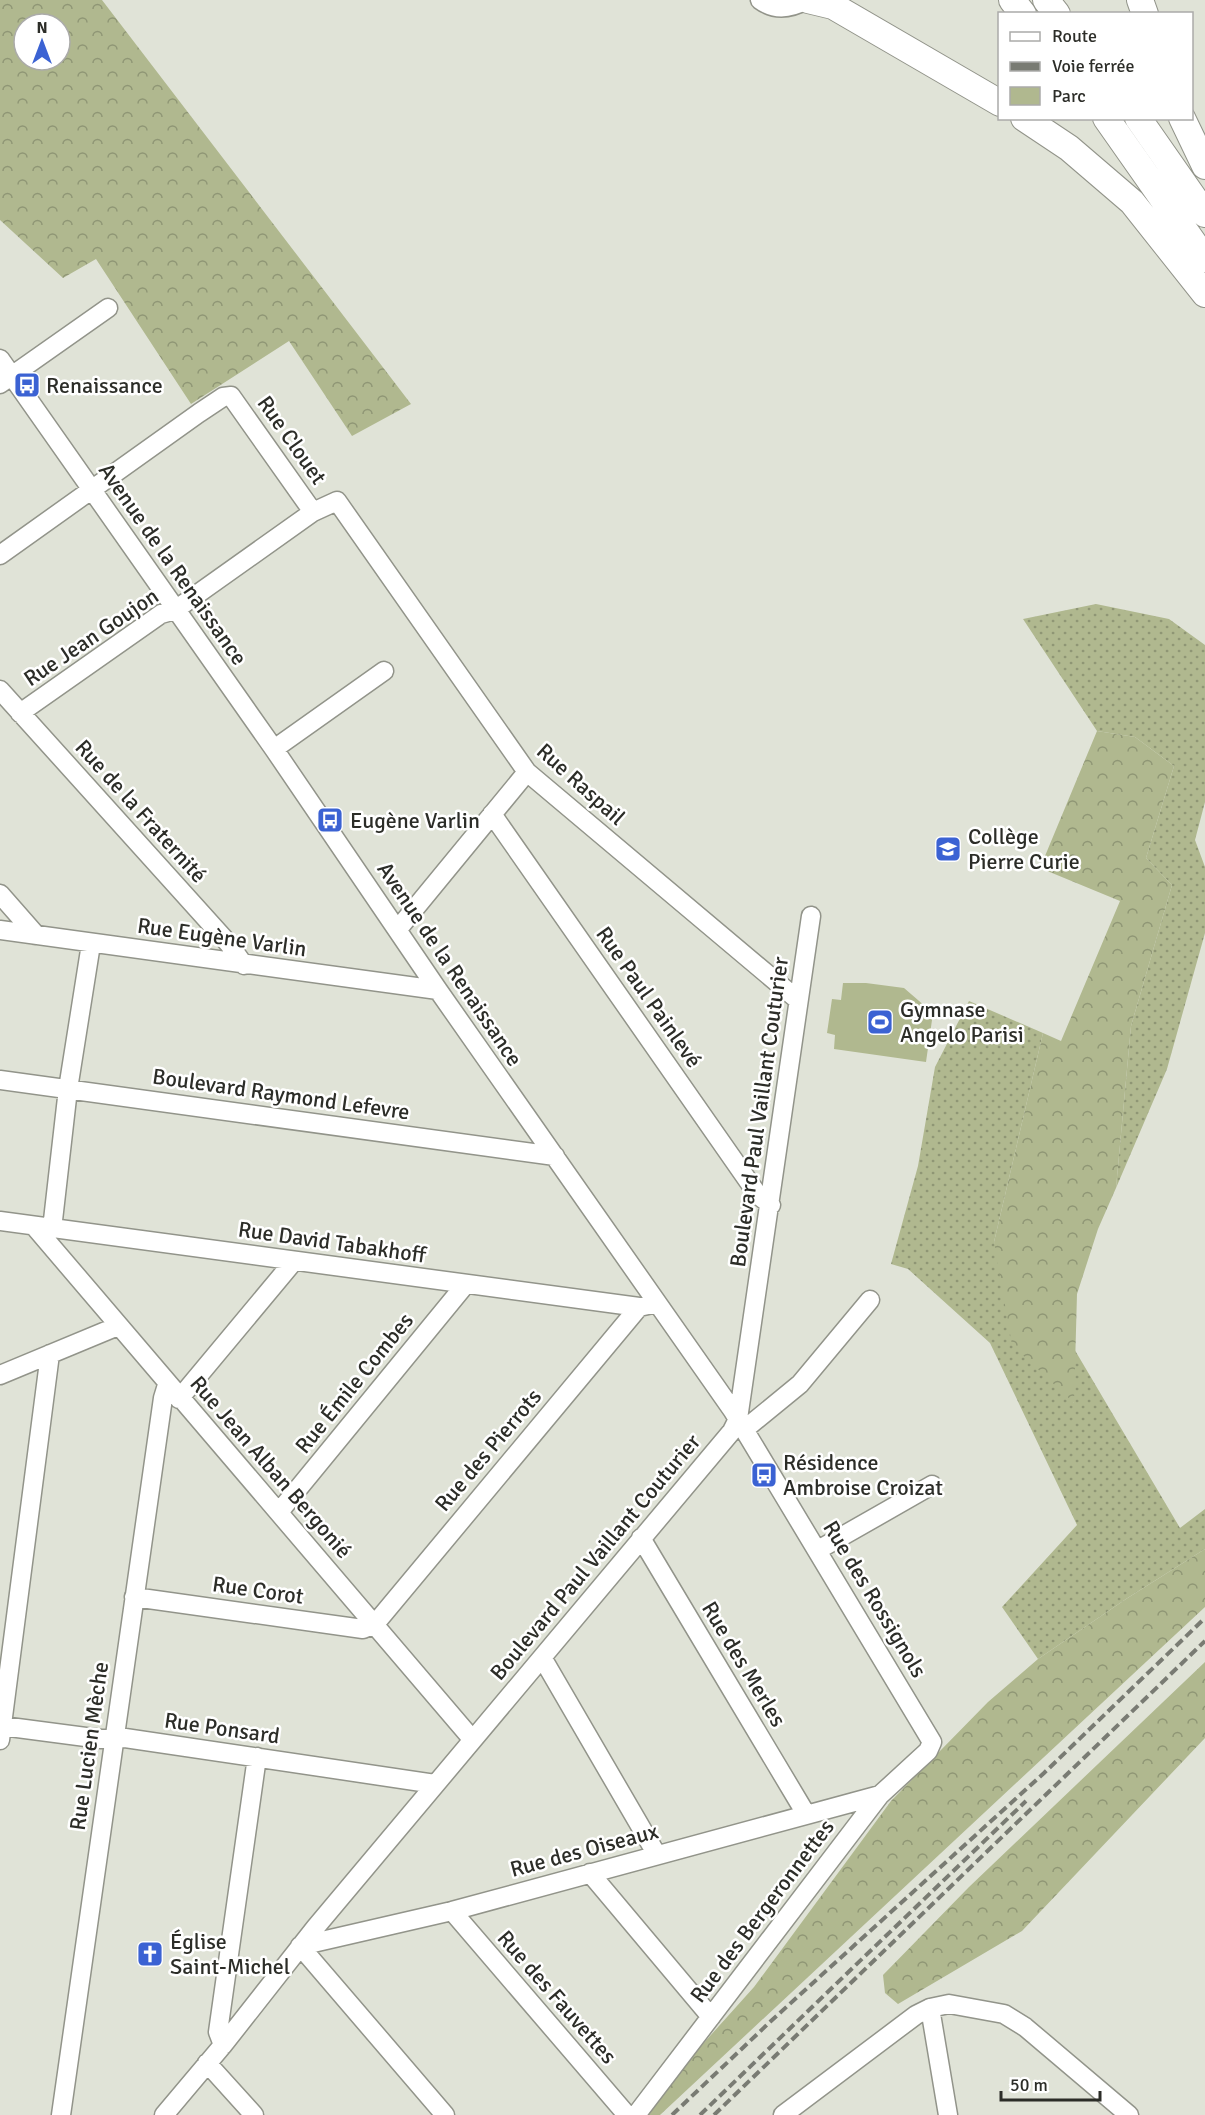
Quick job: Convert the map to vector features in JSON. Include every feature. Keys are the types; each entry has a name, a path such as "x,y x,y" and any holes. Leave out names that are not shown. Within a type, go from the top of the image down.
{"highway":[{"path":"807,0 833,6 998,102"},
{"path":"1012,0 1021,12"},
{"path":"1046,0 1055,12"},
{"path":"1027,120 1069,148 1132,202 1205,294"},
{"path":"1107,120 1205,259"},
{"path":"1139,120 1205,214"},
{"path":"1183,120 1205,166"}],"street":[{"path":"760,0 773,7 784,8 807,0"},
{"path":"6,380 108,308"},
{"name":"Avenue de la Renaissance","path":"0,359 6,380 92,489 274,749 438,990 742,1424"},
{"name":"Rue Clouet","path":"92,489 199,413 223,397 231,396 313,512"},
{"path":"0,555 92,489"},
{"name":"Rue Jean Goujon","path":"20,713 161,614 175,610 313,512 337,501"},
{"name":"Rue Raspail","path":"337,501 527,772 798,1000"},
{"path":"274,749 384,670"},
{"name":"Rue de la Fraternité","path":"0,690 229,944 244,965"},
{"path":"398,929 527,772"},
{"name":"Rue Paul Painlevé","path":"492,814 758,1195 771,1205"},
{"path":"0,894 36,934"},
{"name":"Boulevard Paul Vaillant Couturier","path":"164,2115 223,2045 300,1946 472,1739 543,1659 732,1431 742,1424 811,916"},
{"name":"Rue Eugène Varlin","path":"0,930 438,990"},
{"path":"43,1227 91,944"},
{"name":"Boulevard Raymond Lefevre","path":"0,1080 555,1156"},
{"name":"Rue David Tabakhoff","path":"0,1221 639,1307 657,1303"},
{"name":"Rue Jean Alban Bergonié","path":"43,1227 118,1326 173,1392 279,1512 472,1739"},
{"path":"173,1392 294,1261"},
{"name":"Rue Émile Combes","path":"279,1512 465,1285"},
{"path":"742,1424 800,1384 870,1300"},
{"name":"Rue des Pierrots","path":"375,1624 639,1307"},
{"path":"0,1375 118,1326"},
{"path":"1,1733 50,1354"},
{"name":"Rue Lucien Mèche","path":"61,2115 163,1398 173,1392"},
{"name":"Rue des Rossignols","path":"742,1424 932,1742"},
{"path":"818,1550 932,1485"},
{"name":"Rue des Merles","path":"642,1539 806,1814"},
{"name":"Rue Corot","path":"134,1597 363,1629 375,1624"},
{"path":"543,1659 657,1855"},
{"name":"Rue Ponsard","path":"1,1733 101,1739 125,1738 435,1784"},
{"name":"Rue des Bergeronnettes","path":"636,2115 880,1795 928,1751 932,1742"},
{"path":"223,2045 218,2032 257,1757"},
{"name":"Rue des Oiseaux","path":"300,1946 452,1911 880,1795"},
{"path":"590,1874 711,2017"},
{"name":"Rue des Fauvettes","path":"452,1911 627,2115"},
{"path":"300,1946 438,2112"},
{"path":"783,2115 916,2015 930,2008 950,2004 966,2005 1004,2014 1025,2027 1130,2115"},
{"path":"930,2008 948,2115"},
{"path":"207,2063 254,2115"}],"green space":[{"path":"0,0 102,0 411,404 352,436 289,341 191,404 96,259 63,278 0,220"},
{"path":"1096,604 1169,619 1205,645 1205,802 1195,840 1205,867 1205,933 1167,1069 1116,1188 1131,1026 1172,885 1146,858 1174,766 1135,737 1097,731 1023,619"},
{"path":"1097,731 1135,737 1174,766 1146,858 1172,885 1131,1026 1116,1188 1098,1229 1077,1294 1074,1403 1012,1345 994,1242 1043,1033 1061,1041 1120,901 1040,868"},
{"name":"Gymnase Angelo Parisi","path":"843,983 866,983 904,988 933,1013 926,1062 834,1049 835,1035 827,1033 832,999 841,1000"},
{"path":"969,1001 1043,1033 994,1242 1074,1403 1073,1347 1180,1528 1205,1509 1205,1549 1038,1659 1002,1607 1077,1525 990,1343 908,1269 891,1264 918,1166 935,1067"},
{"path":"1205,1549 1205,1607 660,2115 639,2115 754,1987 891,1801 988,1702 1038,1659"},
{"path":"1205,1662 1205,1738 1022,1931 898,2004 885,1993 883,1975 969,1887"}],"railway":[{"path":"672,2115 771,2021 1044,1773 1205,1618"},
{"path":"714,2115 1205,1641"},
{"path":"700,2115 1026,1801"}],"place":[{"name":"Renaissance","path":"27,385"},
{"name":"Eugène Varlin","path":"330,820"},
{"name":"Collège Pierre Curie","path":"948,849"},
{"name":"Gymnase Angelo Parisi","path":"880,1022"},
{"name":"Résidence Ambroise Croizat","path":"764,1475"},
{"name":"Église Saint-Michel","path":"150,1954"}]}
